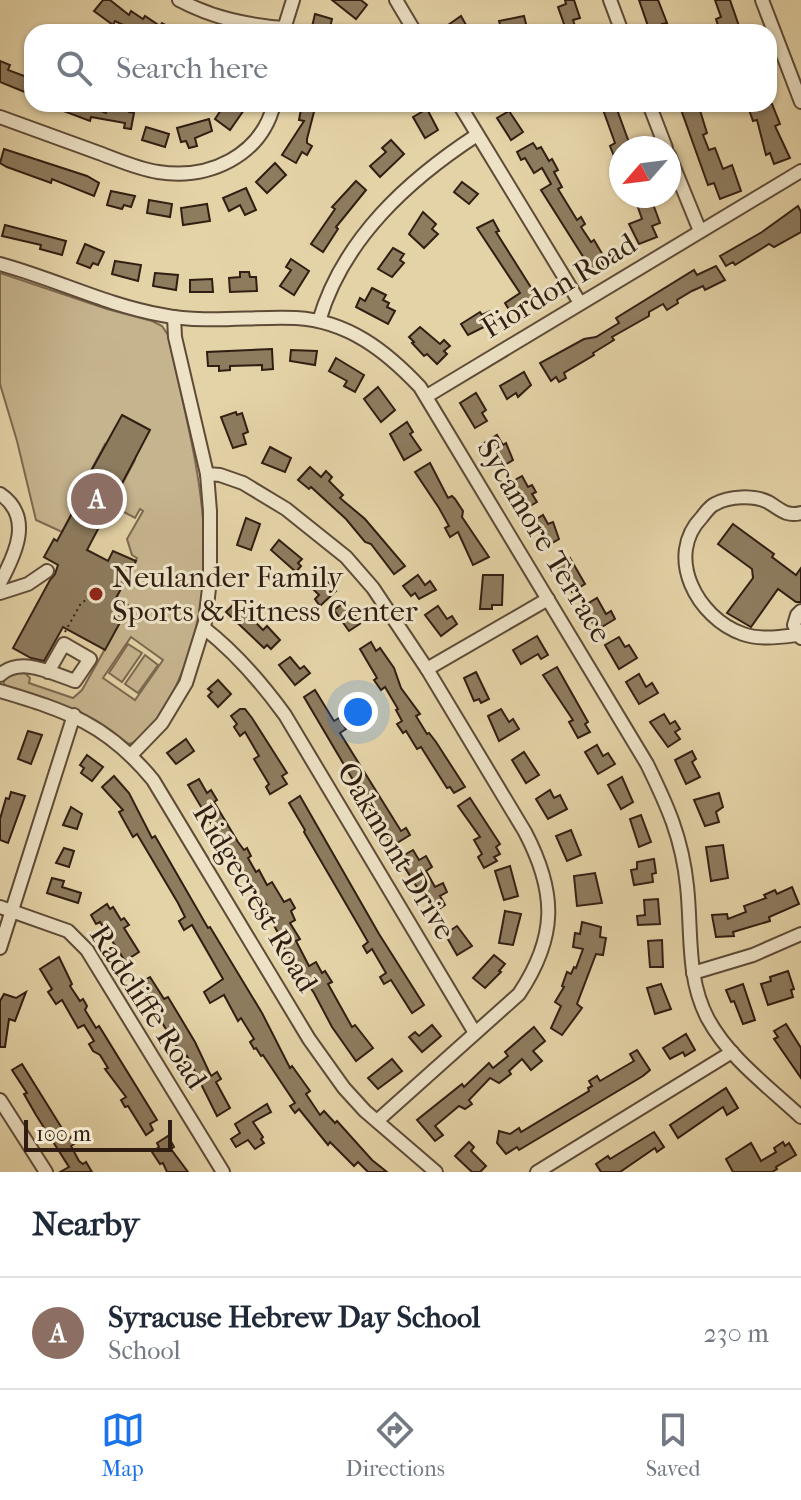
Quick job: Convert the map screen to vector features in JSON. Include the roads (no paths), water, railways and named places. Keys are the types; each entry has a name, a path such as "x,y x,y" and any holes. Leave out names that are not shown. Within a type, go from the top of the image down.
{"street":[{"path":"179,0 218,18 247,24"},
{"path":"285,24 293,0"},
{"path":"396,0 410,24"},
{"path":"610,0 619,24"},
{"path":"762,0 771,24"},
{"path":"777,39 801,102"},
{"path":"0,117 140,168 180,174 202,171 244,154 265,129 271,112"},
{"path":"464,112 580,303"},
{"path":"652,112 661,136"},
{"path":"319,321 338,277 363,236 383,211 437,161 477,135"},
{"name":"Fiordon Road","path":"427,396 801,171"},
{"path":"681,184 700,231"},
{"name":"Sycamore Terrace","path":"0,264 108,302 174,317 319,321 338,326 370,342 395,361 427,396 647,764 671,813 680,840 687,885 693,973 698,997 708,1020 732,1052 801,1117"},
{"path":"132,754 162,723 186,683 204,628 210,580 207,474 175,337 174,317"},
{"path":"207,474 243,483 286,509 346,557 373,588 427,669 525,832 537,854 546,884 549,923 544,947 534,971 519,994 377,1121"},
{"path":"0,494 15,513 21,530 18,547 0,583"},
{"path":"801,513 787,514 765,500 740,497 714,504 695,524 687,541 685,571 699,599 717,620 743,634 799,636 794,625 801,611"},
{"path":"0,593 28,584 47,571"},
{"path":"427,669 548,599"},
{"name":"Oakmont Drive","path":"204,628 259,680 285,715 475,1033"},
{"path":"0,675 12,666 28,666 48,672"},
{"name":"Ridgecrest Road","path":"0,691 74,715 132,754 153,780 309,1039 344,1088 436,1172"},
{"path":"0,948 6,909 74,715"},
{"name":"Radcliffe Road","path":"6,909 68,931 87,950 223,1172"},
{"path":"693,973 753,955 801,934"},
{"path":"537,1172 732,1052"},
{"path":"0,1100 46,1172"}],"place":[{"name":"Syracuse Hebrew Day School","path":"97,499"},
{"name":"Neulander Family Sports & Fitness Center","path":"96,594"}]}
